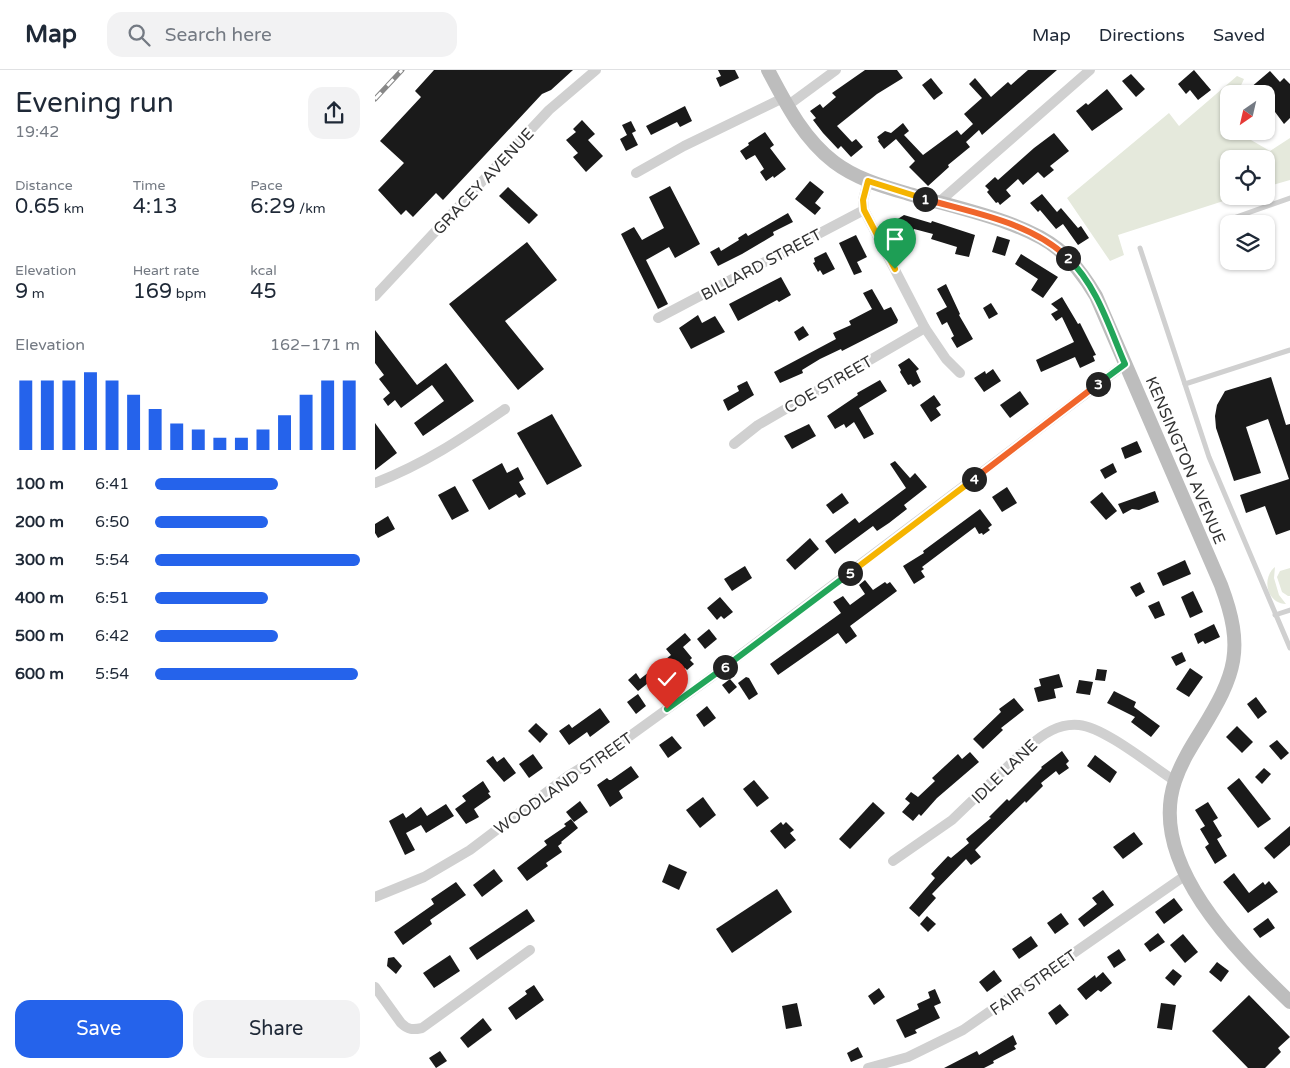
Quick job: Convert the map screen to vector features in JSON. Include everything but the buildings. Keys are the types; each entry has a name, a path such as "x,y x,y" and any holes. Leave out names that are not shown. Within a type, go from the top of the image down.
{"main road":[{"name":"KENSINGTON AVENUE","path":"768,70 785,102 806,134 835,163 868,181 1027,230 1059,250 1086,279 1096,296 1221,585 1234,625 1235,644 1229,679 1212,713 1182,763 1175,781 1169,816 1176,852 1186,875 1204,905 1231,941 1290,1002"}],"street":[{"name":"GRACEY AVENUE","path":"375,296 549,110 596,70"},
{"path":"636,173 684,146 785,102 835,70"},
{"path":"938,203 1090,70"},
{"path":"868,181 863,200 864,210 925,328 946,359 960,373"},
{"name":"BILLARD STREET","path":"658,318 864,210"},
{"name":"COE STREET","path":"734,444 758,425 925,328"},
{"name":"WOODLAND STREET","path":"375,897 424,878 470,850 554,787 616,746 714,675 1125,364"},
{"path":"375,483 441,453 505,409"},
{"name":"IDLE LANE","path":"893,861 952,820 1028,746 1054,728 1081,725 1108,736 1175,781"},
{"name":"FAIR STREET","path":"868,1068 908,1057 963,1030 1186,875"},
{"path":"375,987 401,1023 406,1028 414,1030 422,1028 530,950"}],"lane":[{"path":"1242,215 1290,198"},
{"path":"1140,248 1209,457 1290,648"},
{"path":"1185,384 1290,350"},
{"path":"1275,615 1290,610"}],"shaded area":[{"path":"1237,76 1244,79 1241,85 1227,85"},
{"path":"1220,91 1220,140 1251,140 1268,150 1220,150 1220,202 1118,235 1124,255 1110,261 1067,198 1169,113 1179,126"},
{"path":"1290,138 1290,180 1275,184 1275,150 1272,150"},
{"path":"1275,567 1274,578 1279,595 1286,604 1274,600 1268,590 1268,577"},
{"path":"1290,568 1290,596 1288,596 1282,592 1277,577 1280,571"}],"railway":[{"path":"375,99 402,70"}],"route":[{"path":"667,709 821,596 1125,364 1096,296 1086,279 1073,263 1045,240 1027,230 868,181 863,200 864,210 895,269"}]}
